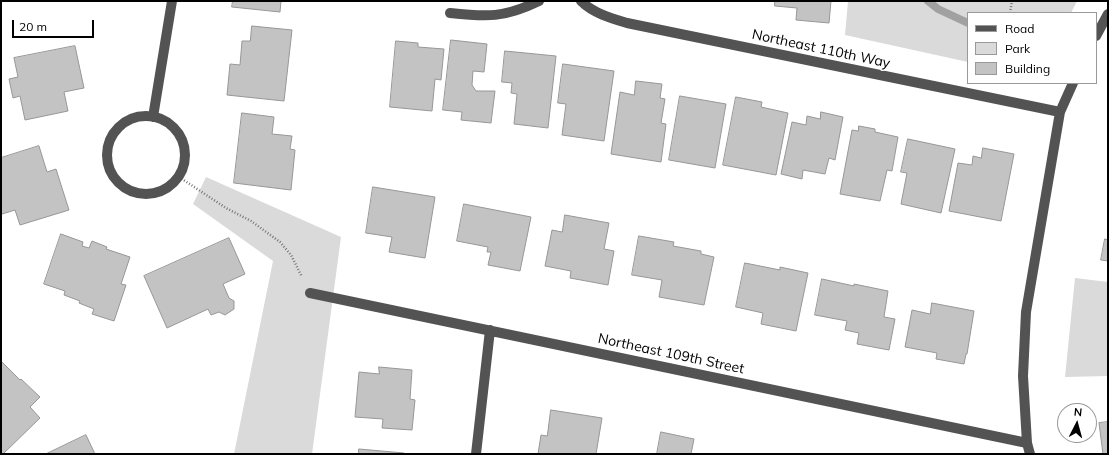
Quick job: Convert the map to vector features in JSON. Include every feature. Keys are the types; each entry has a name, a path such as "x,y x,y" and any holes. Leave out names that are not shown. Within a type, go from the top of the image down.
{"street":[{"path":"153,117 172,1"},
{"path":"450,13 495,16 508,13 539,1"},
{"name":"Northeast 110th Way","path":"580,1 605,17 627,23 1060,112"},
{"path":"1097,34 1108,14"},
{"path":"1030,454 1027,443 1023,376 1026,312 1060,112 1074,84"},
{"path":"141,116 153,117 165,121 175,128 182,138 185,150 185,162 181,174 174,184 163,191 152,194 139,194 128,190 118,182 110,172 107,161 108,148 112,137 119,127 129,120 141,116"},
{"name":"Northeast 109th Street","path":"310,293 1027,443"},
{"path":"476,454 490,330"}],"path":[{"path":"1010,12 1012,1"},
{"path":"179,177 226,208 251,221 280,242 291,255"}],"green space":[{"path":"848,1 1077,1 1072,12 967,12 967,62 845,35"},
{"path":"206,177 341,237 312,454 234,454 273,261 193,204"},
{"path":"1075,278 1108,282 1108,376 1065,377"}],"building":[{"path":"233,1 281,1 280,12 232,7"},
{"path":"775,1 831,1 829,23 796,20 797,8 775,6"},
{"path":"252,26 292,30 284,101 227,95 230,64 240,65 242,41 250,41"},
{"path":"451,40 487,44 484,72 473,71 472,85 476,91 495,91 491,123 461,120 462,112 443,110"},
{"path":"396,41 418,43 418,47 444,49 441,80 435,79 432,111 390,107"},
{"path":"75,46 84,88 64,92 68,111 25,120 20,96 13,98 9,79 18,77 14,58"},
{"path":"505,51 556,56 548,128 514,124 517,94 511,93 512,83 502,82"},
{"path":"563,64 614,71 604,141 562,135 566,104 558,103"},
{"path":"636,81 662,84 660,98 665,99 661,123 666,124 661,162 611,154 620,92 634,95"},
{"path":"680,96 726,104 715,168 669,160"},
{"path":"736,97 762,102 761,107 788,113 776,175 723,165"},
{"path":"821,112 843,117 835,160 829,158 825,174 803,170 802,179 781,174 792,122 806,125 807,116 820,119"},
{"path":"242,113 274,117 272,134 292,136 290,149 295,150 291,190 234,183"},
{"path":"859,126 875,129 875,132 898,137 892,171 887,170 880,201 840,194 852,130 858,131"},
{"path":"908,139 955,149 941,213 901,204 907,173 901,172"},
{"path":"39,146 47,172 56,169 69,210 20,225 15,210 2,214 1,211 1,158"},
{"path":"983,148 1014,154 1001,221 949,211 958,163 972,165 973,156 981,158"},
{"path":"373,187 435,197 425,258 389,252 392,237 366,233"},
{"path":"464,204 531,217 520,271 488,265 491,252 487,252 488,247 457,241"},
{"path":"565,215 609,223 604,249 614,251 608,285 570,278 571,271 545,266 552,230 562,232"},
{"path":"61,234 83,242 82,246 89,248 92,241 107,247 106,249 130,257 121,284 126,285 114,321 92,314 94,309 79,303 80,301 64,295 65,291 44,284"},
{"path":"639,236 674,242 673,246 701,251 701,254 714,257 704,305 659,297 662,280 632,275"},
{"path":"229,238 245,274 223,284 229,298 234,301 234,309 225,315 219,312 211,315 208,309 167,328 144,276"},
{"path":"1105,239 1108,240 1108,261 1101,260"},
{"path":"745,263 780,270 780,267 808,273 796,331 761,324 763,313 736,307"},
{"path":"822,279 888,291 884,317 895,319 889,350 857,344 859,333 845,330 847,321 815,315"},
{"path":"932,303 974,311 964,364 936,359 937,353 905,347 912,310 930,314"},
{"path":"1,361 40,397 30,407 40,418 3,454 1,453"},
{"path":"379,367 412,370 410,399 415,400 412,430 382,428 383,419 355,417 359,372 379,374"},
{"path":"551,410 602,418 596,454 538,454 541,435 547,436"},
{"path":"1108,422 1108,454 1103,454 1099,423"},
{"path":"661,432 694,439 691,454 657,454"},
{"path":"86,435 95,454 46,454"},
{"path":"359,449 404,453 404,454 359,454"}],"waterway":[{"path":"928,1 938,9 967,23"}]}
